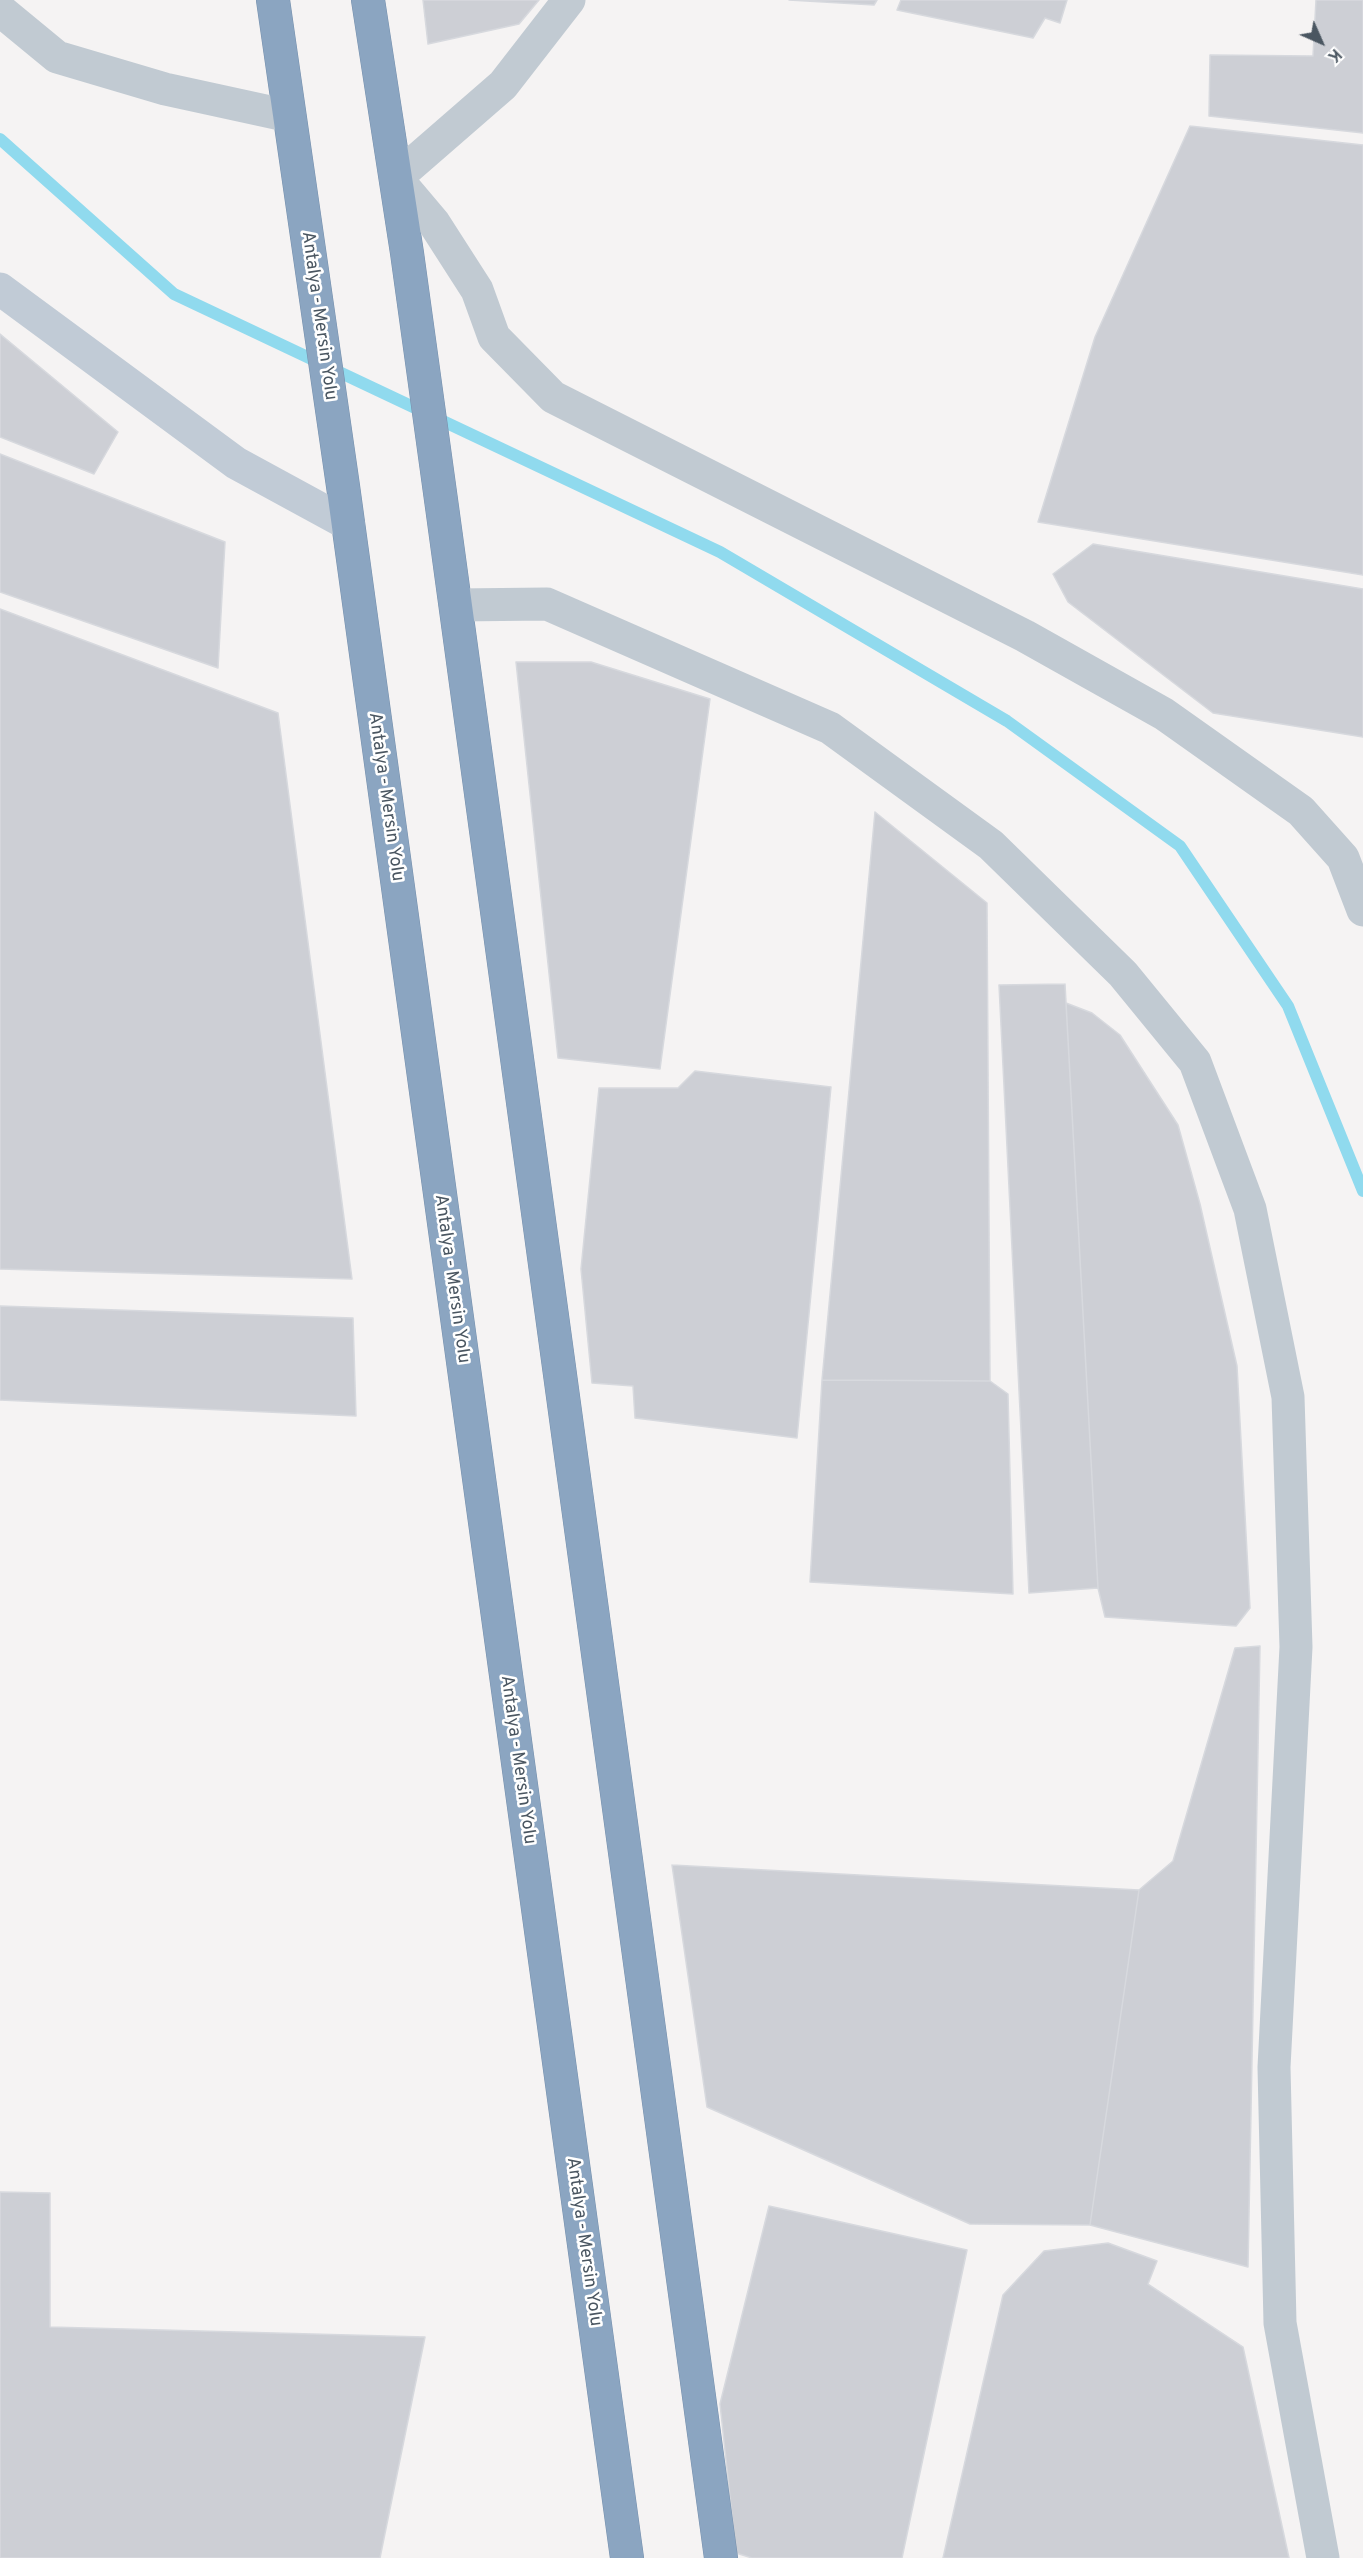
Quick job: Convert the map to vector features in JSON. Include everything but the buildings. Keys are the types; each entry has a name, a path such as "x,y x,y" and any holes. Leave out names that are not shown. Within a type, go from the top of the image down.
{"highway":[{"name":"Antalya - Mersin Yolu","path":"273,0 343,486 627,2558"},
{"path":"368,0 407,253 456,605 721,2558"}],"street":[{"path":"569,0 503,85 396,178 434,223 477,290 494,337 553,397 1025,636 1164,714 1301,811 1353,853 1363,910"},
{"path":"0,10 57,57 165,89 289,116"},
{"path":"0,289 236,463 348,524"},
{"path":"456,605 547,604 830,728 991,845 1123,974 1195,1062 1250,1209 1288,1397 1296,1647 1274,2067 1280,2323 1323,2558"}],"waterway":[{"path":"0,139 174,294 720,552 1007,721 1180,846 1288,1006 1363,1191"}]}
